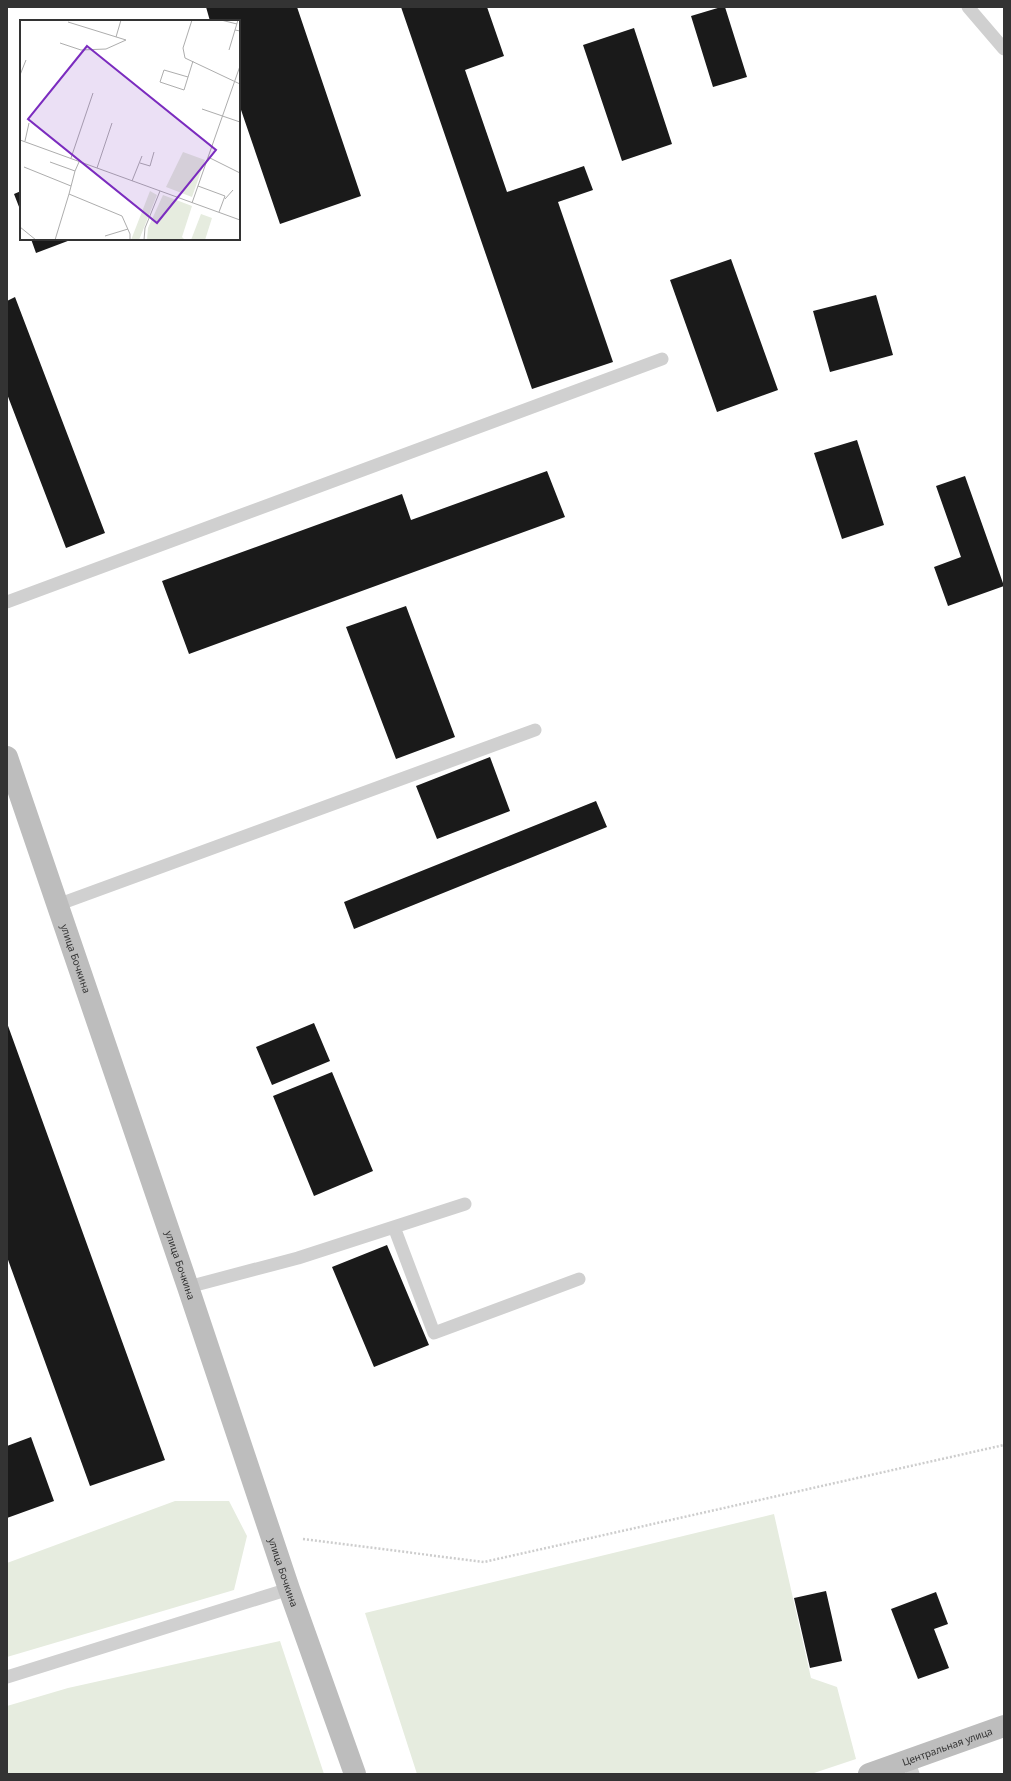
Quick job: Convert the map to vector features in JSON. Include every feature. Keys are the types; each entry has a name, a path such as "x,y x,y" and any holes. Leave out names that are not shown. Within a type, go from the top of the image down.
{"street":[{"name":"улица Бочкина","path":"7,757 188,1287 289,1589 355,1774"},
{"name":"Центральная улица","path":"869,1774 911,1767 1004,1726"}],"lane":[{"path":"968,7 1004,49"},
{"path":"7,602 662,359"},
{"path":"57,906 535,730"},
{"path":"188,1287 298,1258 465,1204"},
{"path":"394,1227 434,1333 579,1279"},
{"path":"7,1677 289,1589"}],"path":[{"path":"303,1538 484,1562 1004,1444"}],"shaded area":[{"path":"175,1501 229,1501 247,1536 234,1590 7,1657 7,1563"},
{"path":"774,1514 811,1678 837,1687 856,1759 811,1774 417,1774 365,1613"},
{"path":"280,1641 324,1774 7,1774 7,1706 68,1688"}],"building":[{"path":"206,7 297,7 361,196 280,224 240,107 240,20 210,20"},
{"path":"401,7 487,7 504,56 465,70 507,192 584,166 593,190 558,202 613,362 532,389"},
{"path":"725,7 747,77 713,87 691,16"},
{"path":"634,28 672,144 622,161 583,45"},
{"path":"20,191 20,209 14,194"},
{"path":"31,240 70,240 36,253"},
{"path":"731,259 778,390 717,412 670,280"},
{"path":"876,295 893,355 830,372 813,311"},
{"path":"15,297 105,533 66,548 7,394 7,301"},
{"path":"857,440 884,525 842,539 814,453"},
{"path":"547,471 565,517 189,654 162,581 402,494 411,520"},
{"path":"965,476 1004,586 948,606 934,567 961,557 936,486"},
{"path":"406,606 455,737 396,759 346,627"},
{"path":"490,757 510,811 437,839 416,786"},
{"path":"596,801 607,827 354,929 344,902"},
{"path":"7,1023 165,1460 90,1486 7,1257"},
{"path":"314,1023 330,1061 272,1085 256,1047"},
{"path":"332,1072 373,1171 314,1196 273,1096"},
{"path":"387,1245 429,1345 374,1367 332,1267"},
{"path":"31,1437 54,1501 7,1518 7,1446"},
{"path":"826,1591 842,1661 810,1668 794,1598"},
{"path":"936,1592 948,1624 934,1629 949,1668 918,1679 891,1609"}]}
